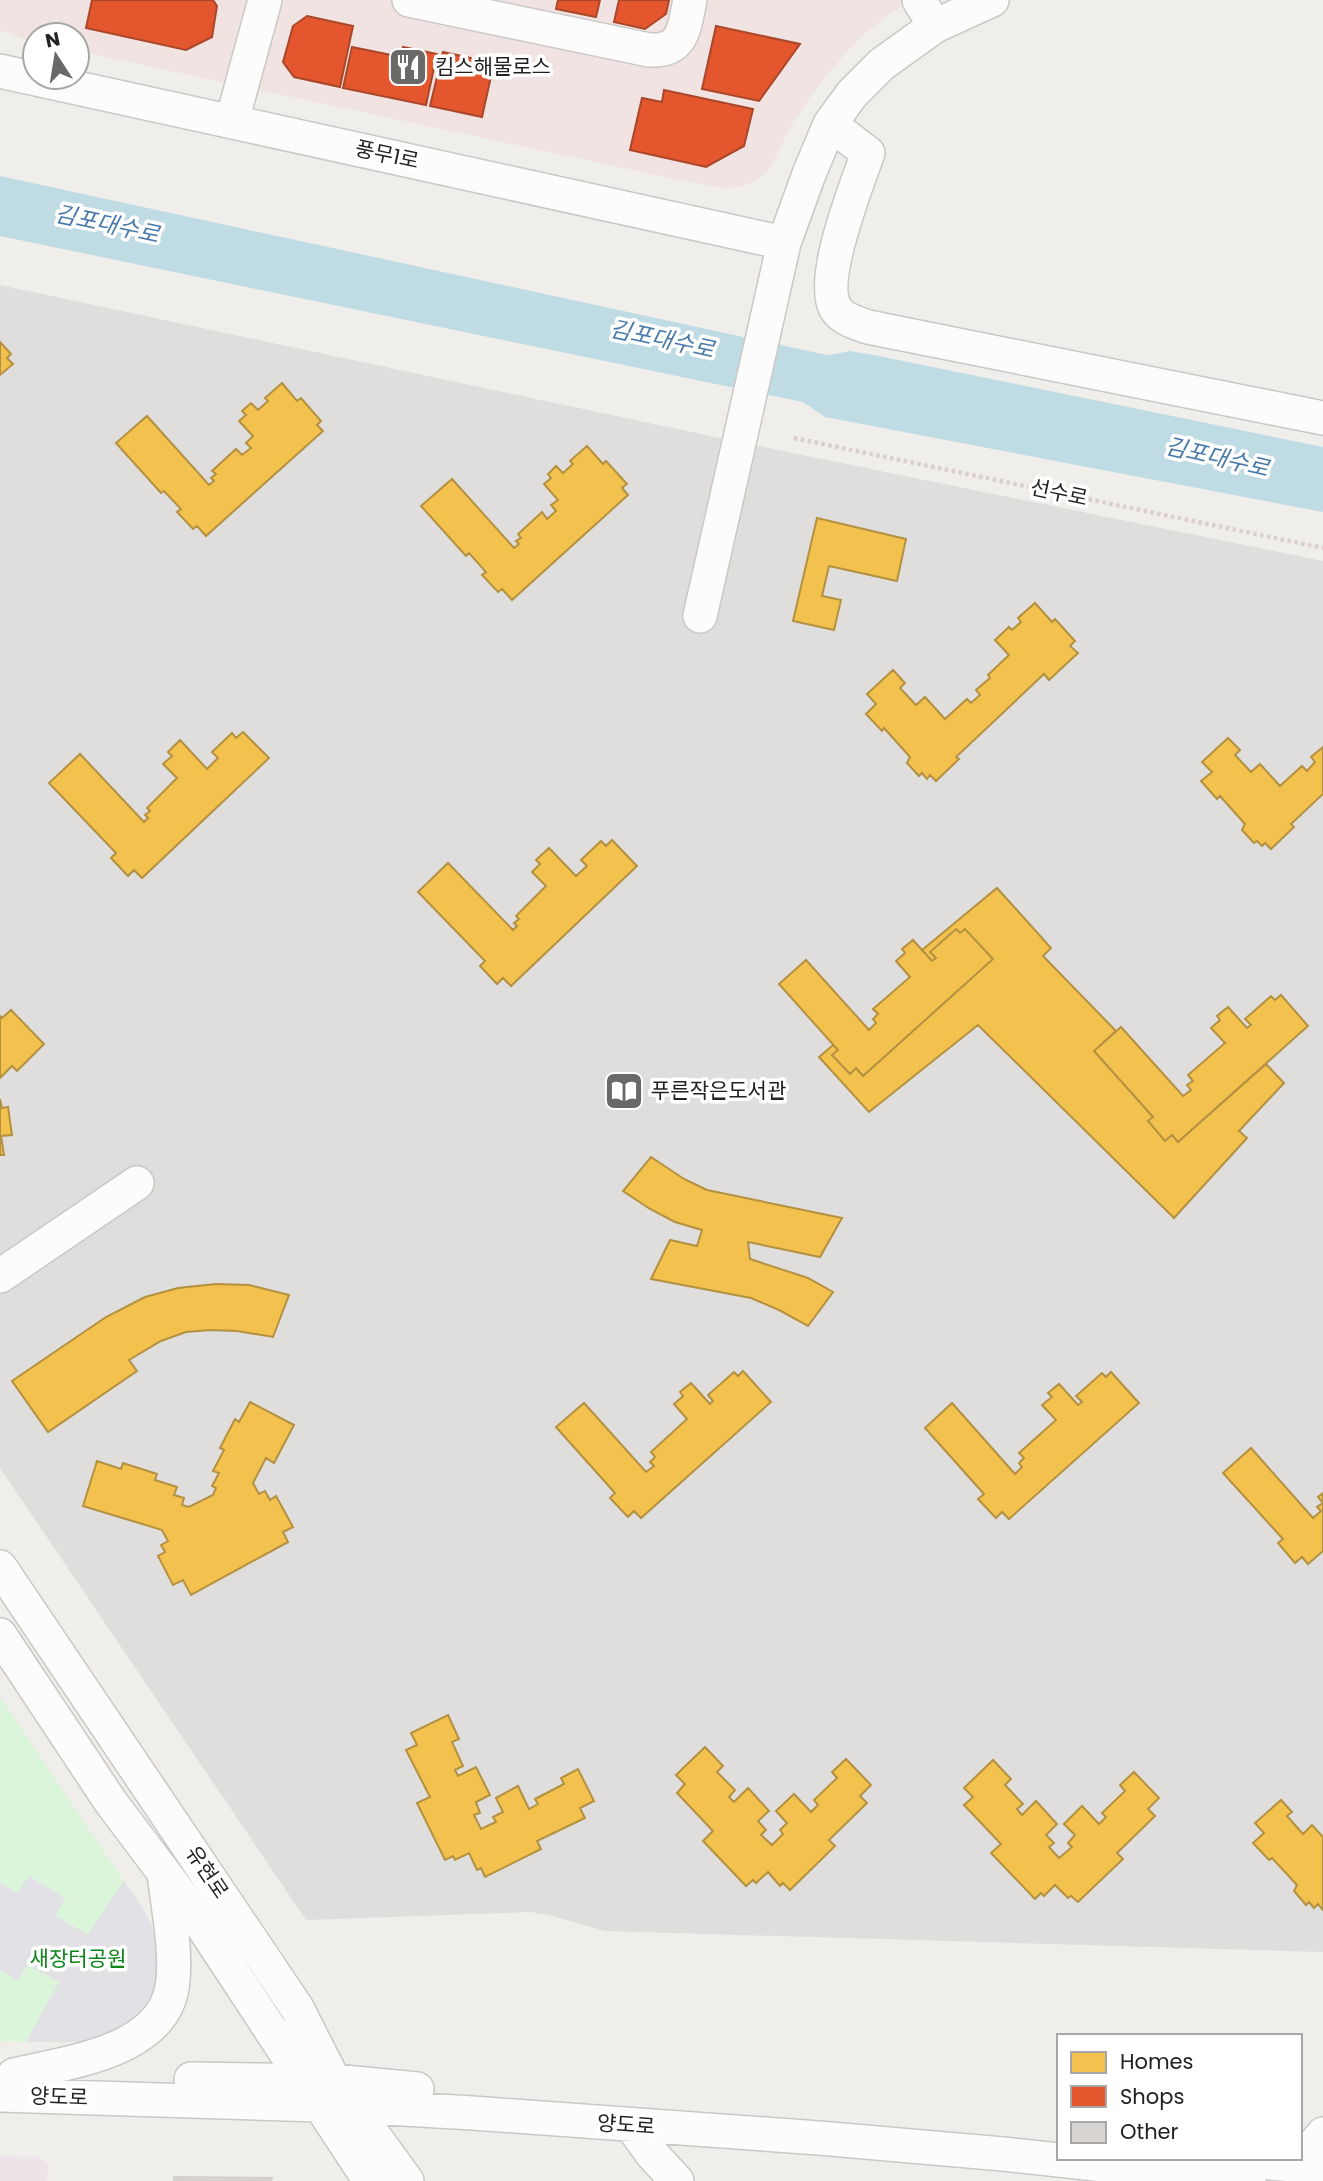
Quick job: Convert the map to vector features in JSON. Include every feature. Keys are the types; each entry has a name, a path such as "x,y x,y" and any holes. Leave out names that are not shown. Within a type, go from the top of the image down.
{"street":[{"path":"234,115 265,0"},
{"path":"409,0 663,51 675,44 683,33 690,0"},
{"path":"700,615 772,294 779,241 795,170 818,116 841,82 872,54 927,13 958,0"},
{"path":"779,241 830,124 852,94 927,13 992,0"},
{"path":"0,57 21,62"},
{"name":"풍무1로","path":"0,71 570,180 723,218 779,241"},
{"name":"풍무1로","path":"91,78 234,115"},
{"path":"830,124 868,153 847,213 830,282 831,301 837,312 851,321 868,327 1323,418"},
{"path":"0,1276 137,1183"},
{"name":"유현로","path":"0,1567 297,2008 327,2093 370,2181"},
{"name":"유현로","path":"0,1635 110,1801 327,2093 407,2181"},
{"path":"5,2081 108,2052 131,2041 149,2028 161,2014 169,2000 173,1982 164,1873"},
{"name":"양도로","path":"5,2081 327,2093 1057,2144"},
{"name":"양도로","path":"327,2093 631,2125 990,2153 1249,2181"},
{"path":"631,2125 652,2154 677,2181"},
{"path":"1242,2160 1310,2166 1323,2134"}],"path":[{"name":"선수로","path":"794,438 1323,548"}],"shaded area":[{"path":"0,0 912,0 858,40 831,70 789,129 772,166 761,178 745,186 727,188 693,183 91,54 91,21 21,21 21,38 0,30"},
{"path":"0,285 748,444 1323,561 1323,1952 605,1931 530,1912 306,1920 0,1468"},
{"path":"29,1876 65,1898 56,1916 88,1935 124,1880 152,1926 158,1966 153,1992 143,2012 130,2025 87,2042 26,2042 59,1982 28,1965 18,1980 0,1970 0,1883 17,1893"},
{"path":"0,2156 40,2157 48,2164 47,2181 0,2181"}],"green space":[{"name":"새장터공원","path":"0,1697 152,1926 67,2043 0,2041"}],"water":[{"name":"김포대수로","path":"0,176 822,354 850,351 874,355 1323,447 1323,512 825,417 803,402 0,236"}],"building: Homes":[{"path":"0,342 11,354 7,358 13,364 0,375"},
{"path":"282,383 297,401 301,398 321,421 317,425 323,431 206,536 197,526 193,529 177,512 181,509 164,491 161,493 116,443 147,416 209,485 216,474 212,471 236,449 242,455 251,448 246,443 253,436 239,421 246,415 242,411 251,403 258,410 268,401 265,398"},
{"path":"587,446 603,464 606,461 627,484 622,488 628,495 512,600 502,589 498,592 482,575 486,572 469,553 466,556 421,506 452,479 514,548 519,544 516,541 521,538 518,534 542,512 547,519 556,511 551,505 558,500 544,484 551,478 548,474 556,466 563,473 573,464 570,461"},
{"path":"817,518 906,539 897,581 829,566 822,596 841,600 834,630 793,621"},
{"path":"1035,603 1052,622 1055,619 1075,641 1070,646 1078,653 1049,680 1044,674 956,757 959,759 936,781 930,775 927,779 922,773 919,776 907,763 910,757 884,728 882,731 866,714 876,704 867,694 893,670 905,683 900,688 916,705 925,697 945,719 967,699 971,703 980,695 976,690 1009,655 995,640 1009,627 1012,630 1021,622 1018,618"},
{"path":"243,732 269,758 142,878 134,870 128,876 111,858 116,853 49,783 80,754 144,822 148,818 145,815 150,811 147,808 177,778 163,764 172,756 168,752 180,740 207,769 218,758 212,752 232,733 236,738"},
{"path":"1228,738 1240,750 1235,755 1251,772 1260,764 1280,786 1302,766 1307,771 1315,762 1311,757 1323,747 1323,794 1291,824 1294,827 1271,849 1265,843 1262,846 1257,841 1254,843 1242,830 1245,824 1220,796 1217,799 1201,781 1212,772 1202,762"},
{"path":"612,840 637,866 511,986 503,978 497,984 480,966 485,961 418,892 448,863 513,930 517,926 514,923 519,919 516,916 546,886 532,872 540,864 536,860 549,848 576,876 587,866 581,860 601,841 606,846"},
{"path":"997,888 1051,948 1043,956 1116,1031 1094,1051 1153,1117 1148,1121 1165,1141 1172,1135 1178,1142 1266,1064 1284,1083 1239,1131 1247,1138 1174,1218 978,1025 869,1112 819,1057 833,1045 838,1050 832,1055 850,1074 856,1068 863,1076 993,959 965,929 960,933 956,929 930,952 936,958 932,961 922,950"},
{"path":"956,929 960,933 965,929 993,959 863,1076 856,1068 850,1074 832,1055 838,1050 779,984 806,960 869,1030 876,1023 873,1019 878,1014 873,1009 910,977 896,961 905,953 902,949 913,940 932,961 936,958 930,952"},
{"path":"1281,995 1308,1026 1178,1142 1172,1135 1165,1141 1148,1121 1153,1117 1094,1051 1121,1027 1183,1096 1191,1090 1187,1085 1193,1081 1188,1075 1225,1043 1211,1028 1220,1020 1217,1016 1228,1007 1247,1028 1251,1025 1245,1019 1271,996 1275,1000"},
{"path":"11,1010 44,1044 17,1071 12,1066 0,1078 0,1016 2,1018"},
{"path":"0,1099 2,1108 8,1107 12,1135 1,1136 4,1155 0,1155"},
{"path":"651,1157 684,1179 707,1190 842,1218 820,1257 748,1242 750,1259 808,1278 833,1292 808,1326 751,1298 651,1279 670,1240 697,1246 702,1230 675,1222 623,1191"},
{"path":"216,1284 249,1285 289,1295 273,1337 211,1330 186,1332 161,1341 129,1360 137,1371 48,1432 12,1381 106,1317 145,1297 178,1288"},
{"path":"743,1371 771,1402 641,1518 634,1511 628,1517 610,1498 615,1493 556,1427 584,1403 646,1472 654,1466 650,1462 655,1457 651,1452 687,1419 674,1404 683,1396 680,1392 691,1383 710,1404 713,1401 708,1395 734,1372 738,1376"},
{"path":"1111,1372 1139,1403 1009,1519 1002,1512 996,1518 978,1499 984,1494 925,1428 952,1403 1015,1474 1022,1467 1019,1463 1024,1458 1019,1453 1056,1420 1042,1405 1052,1397 1048,1393 1059,1384 1078,1405 1082,1402 1076,1396 1102,1373 1106,1377"},
{"path":"250,1402 294,1425 274,1463 266,1458 253,1483 259,1494 265,1491 270,1500 276,1496 293,1527 283,1532 288,1542 191,1595 183,1580 173,1585 158,1556 165,1552 161,1545 168,1541 162,1530 83,1506 97,1461 121,1469 123,1463 157,1474 155,1480 177,1487 174,1495 184,1498 182,1505 189,1507 213,1495 216,1488 212,1486 219,1473 213,1471 224,1450 220,1448 235,1419 239,1422"},
{"path":"1251,1448 1313,1518 1321,1511 1317,1507 1323,1503 1323,1551 1308,1564 1302,1557 1295,1563 1278,1543 1283,1539 1223,1473"},
{"path":"448,1715 459,1739 452,1742 463,1766 455,1770 458,1776 476,1767 490,1795 476,1802 480,1813 474,1815 481,1829 496,1822 493,1817 503,1812 496,1798 518,1786 529,1809 538,1804 535,1799 564,1784 561,1778 578,1769 594,1801 580,1808 585,1818 537,1841 541,1849 485,1877 481,1868 477,1870 469,1853 455,1860 453,1856 445,1860 417,1803 430,1797 406,1750 417,1745 411,1733"},
{"path":"705,1747 723,1766 717,1772 735,1790 729,1797 734,1802 748,1788 769,1811 758,1821 766,1830 761,1835 772,1845 783,1834 780,1830 787,1823 776,1811 794,1794 811,1812 818,1805 814,1800 837,1778 832,1772 846,1759 871,1785 860,1796 867,1803 829,1840 835,1846 790,1890 783,1883 780,1886 768,1872 756,1883 753,1880 746,1886 703,1841 713,1831 677,1793 685,1784 676,1775"},
{"path":"993,1760 1011,1779 1005,1785 1023,1804 1017,1809 1022,1815 1036,1801 1057,1824 1046,1835 1054,1843 1049,1847 1059,1858 1072,1847 1068,1843 1075,1835 1064,1824 1082,1806 1099,1824 1106,1817 1102,1813 1125,1791 1120,1785 1134,1772 1159,1798 1148,1809 1155,1816 1117,1853 1123,1859 1078,1902 1071,1896 1068,1898 1055,1885 1044,1896 1041,1893 1035,1899 991,1853 1001,1844 964,1805 973,1797 964,1788"},
{"path":"1281,1800 1292,1812 1287,1816 1303,1834 1312,1825 1323,1837 1323,1910 1318,1904 1314,1908 1309,1902 1306,1905 1294,1891 1297,1885 1272,1858 1269,1860 1253,1843 1264,1833 1255,1823"}],"building: Shops":[{"path":"92,0 213,0 217,6 212,37 186,50 91,29 91,21 88,21"},
{"path":"558,0 600,0 596,17 556,9"},
{"path":"619,0 669,0 666,14 645,29 614,22"},
{"path":"307,16 353,26 340,87 294,77 283,62 293,26"},
{"path":"716,26 800,44 759,101 702,89"},
{"path":"352,47 401,57 403,47 437,54 426,105 343,88"},
{"path":"443,52 494,63 482,117 430,106"},
{"path":"664,90 753,109 744,146 706,167 630,150 642,98 662,102"}],"building: Other":[{"path":"174,2177 272,2178 271,2181 174,2181"}],"place":[{"name":"킴스해물로스","path":"408,67"},
{"name":"푸른작은도서관","path":"624,1091"}]}
